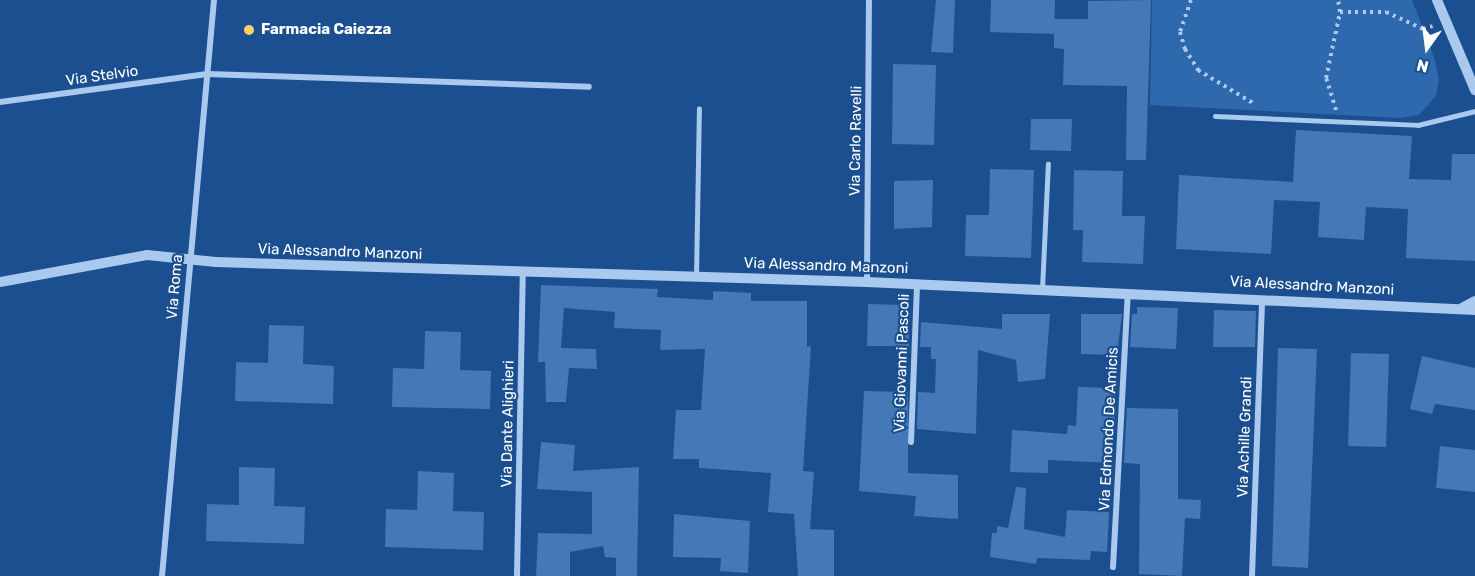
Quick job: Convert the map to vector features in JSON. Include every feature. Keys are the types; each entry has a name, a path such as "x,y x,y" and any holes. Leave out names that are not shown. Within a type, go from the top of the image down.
{"street":[{"name":"Via Roma","path":"162,576 214,0"},
{"name":"Via Carlo Ravelli","path":"867,282 869,0"},
{"path":"1437,0 1475,90"},
{"name":"Via Stelvio","path":"0,102 207,74 589,87"},
{"name":"Via Alessandro Manzoni","path":"0,282 147,255 190,260 523,273 867,282 1475,310"},
{"name":"Via Dante Alighieri","path":"517,576 523,273"},
{"name":"Via Giovanni Pascoli","path":"911,442 918,284"},
{"name":"Via Edmondo De Amicis","path":"1113,567 1128,293"},
{"name":"Via Achille Grandi","path":"1252,576 1262,299"},
{"name":"Via Alessandro Manzoni","path":"1461,308 1475,301"}],"lane":[{"path":"696,277 699,108"},
{"path":"1215,116 1418,125 1440,122 1475,111"},
{"path":"1042,289 1048,164"}],"path":[{"path":"1191,0 1180,32 1185,49 1198,70 1277,119"},
{"path":"1338,0 1340,12 1326,78 1330,99 1343,122"},
{"path":"1340,12 1386,12 1423,29 1446,22"}],"shaded area":[{"path":"1152,0 1412,0 1435,60 1439,80 1436,96 1419,115 1401,118 1150,105"}],"building":[{"path":"936,0 955,0 953,53 931,52"},
{"path":"991,0 1055,0 1054,34 990,32"},
{"path":"1151,0 1146,160 1126,160 1127,86 1063,85 1064,49 1054,48 1054,19 1088,19 1088,1"},
{"path":"893,64 936,65 934,145 892,144"},
{"path":"1031,119 1072,119 1071,151 1030,150"},
{"path":"1296,130 1412,136 1409,179 1451,180 1452,154 1475,154 1475,261 1406,258 1408,209 1366,207 1364,240 1318,237 1320,202 1274,200 1271,254 1176,249 1179,175 1293,182"},
{"path":"990,169 1034,170 1031,258 965,256 966,215 989,215"},
{"path":"1074,170 1123,171 1122,216 1145,216 1143,264 1082,262 1083,230 1073,230"},
{"path":"933,180 932,227 894,229 894,181"},
{"path":"541,285 658,289 657,297 713,300 713,291 751,293 751,301 807,301 807,347 811,346 803,471 814,472 810,529 834,530 834,576 798,576 794,514 768,512 771,473 699,468 699,459 673,459 676,410 701,410 705,349 660,350 661,330 614,328 615,312 564,308 561,348 596,349 597,369 569,368 566,402 546,402 545,362 538,362"},
{"path":"868,304 908,305 909,346 867,346"},
{"path":"1137,307 1178,308 1176,349 1130,347 1132,314 1137,314"},
{"path":"1214,310 1256,311 1255,347 1213,347"},
{"path":"1002,314 1050,314 1045,379 1018,382 1016,360 978,350 976,434 917,429 918,392 935,393 936,359 931,359 931,347 920,347 921,322 1002,329"},
{"path":"1081,314 1122,314 1117,355 1081,354"},
{"path":"269,325 304,326 303,364 334,366 333,404 235,401 236,362 268,363"},
{"path":"425,331 461,332 460,370 491,371 490,409 392,407 393,368 424,369"},
{"path":"1278,348 1317,349 1308,568 1272,566"},
{"path":"1351,353 1389,354 1386,447 1348,446"},
{"path":"1422,356 1475,368 1475,410 1435,404 1432,414 1410,409"},
{"path":"1078,387 1116,388 1113,463 1048,460 1048,473 1010,472 1012,430 1067,434 1068,425 1076,426"},
{"path":"864,391 908,392 908,473 958,475 958,519 914,516 916,496 859,491"},
{"path":"1127,408 1178,409 1178,499 1201,500 1200,519 1185,518 1182,576 1139,574 1140,464 1124,463"},
{"path":"541,442 575,445 573,471 639,467 637,576 616,576 616,558 605,557 603,546 570,552 570,576 536,576 538,533 592,534 592,492 537,489"},
{"path":"1440,446 1475,450 1475,492 1436,488"},
{"path":"239,467 275,468 274,506 305,507 304,544 206,541 207,504 239,505"},
{"path":"418,471 454,473 453,511 484,512 483,550 385,547 386,509 417,510"},
{"path":"1016,487 1026,488 1024,529 1065,537 1067,510 1109,512 1107,552 1091,551 1090,560 1037,558 1036,564 990,557 992,533 997,533 997,526 1008,528"},
{"path":"674,514 750,521 748,573 720,571 721,558 673,557"}],"place":[{"name":"Farmacia Caiezza","path":"249,30"}]}
